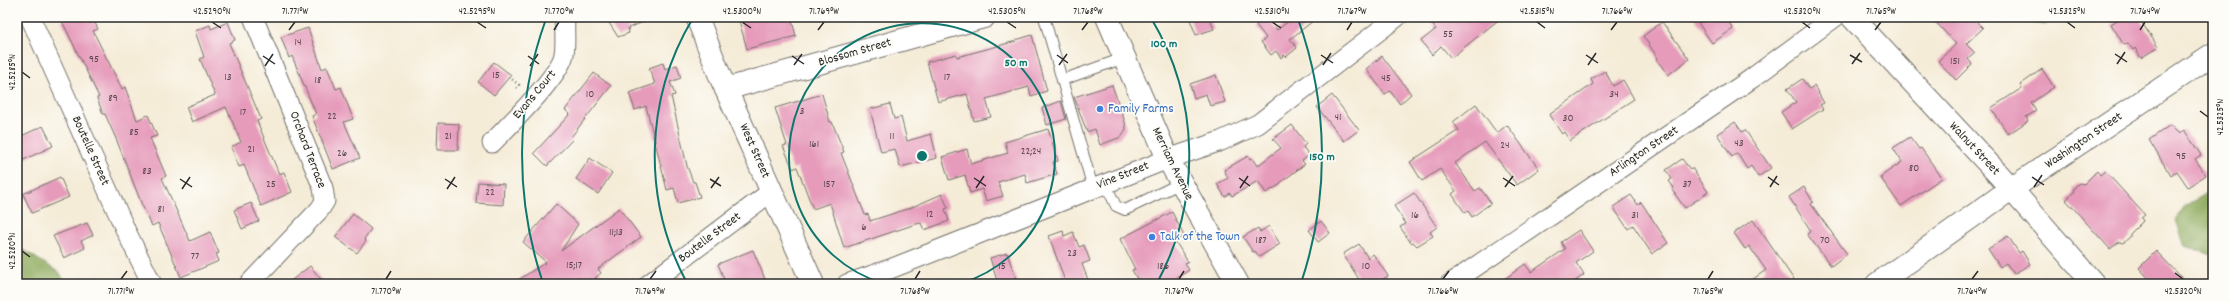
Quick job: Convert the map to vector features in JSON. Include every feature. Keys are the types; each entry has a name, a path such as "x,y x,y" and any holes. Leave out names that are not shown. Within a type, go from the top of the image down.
{"street":[{"name":"Boutelle Street","path":"30,17 126,231 152,284"},
{"name":"Orchard Terrace","path":"248,284 325,201 323,188 253,17"},
{"name":"Evans Court","path":"492,143 520,114 560,67 564,54 565,17"},
{"name":"West Street","path":"697,17 726,89 813,284"},
{"name":"Blossom Street","path":"726,89 984,17"},
{"name":"Merriam Avenue","path":"1107,17 1168,159 1238,284"},
{"name":"Vine Street","path":"847,284 894,268 1168,159 1221,141 1258,124 1397,17"},
{"name":"Arlington Street","path":"1450,284 1751,79 1835,17"},
{"name":"Walnut Street","path":"1852,17 2011,189 2094,284"},
{"name":"Washington Street","path":"1877,284 2011,189 2213,54"},
{"name":"Boutelle Street","path":"649,284 772,191"}],"lane":[{"path":"1044,17 1062,80 1099,186 1116,206 1125,210 1181,183"},
{"path":"1062,80 1124,58"}],"path":[{"path":"509,77 519,85 515,90"}],"green space":[{"path":"2027,17 2056,17 2045,25 2029,22"},
{"path":"2213,190 2213,251 2209,254 2185,246 2176,220 2186,205"},
{"path":"17,246 60,273 66,284 17,284"}],"building":[{"path":"72,17 92,17 98,29 93,31 122,89 125,87 137,120 148,115 157,136 150,138 166,176 162,178 190,241 210,232 219,253 216,254 219,261 181,277 158,223 152,226 142,205 117,141 105,114 103,114 97,98 99,97 62,21"},
{"path":"619,17 654,18 628,28 629,33 618,37 608,21"},
{"path":"738,17 791,17 796,36 747,49"},
{"path":"1189,17 1209,17 1214,29 1196,35"},
{"path":"1267,17 1277,30 1294,17 1318,17 1290,39 1297,48 1286,57 1284,55 1281,58 1276,51 1271,55 1261,42 1266,38 1256,25"},
{"path":"1426,17 1502,17 1451,58 1441,46 1432,55 1421,41 1436,29"},
{"path":"1694,17 1726,17 1733,29 1712,43"},
{"path":"1931,17 1972,17 1983,28 1966,44 1975,53 1968,59 1972,64 1956,80 1938,61 1956,44"},
{"path":"2122,17 2138,17 2158,47 2141,58 2135,48 2133,50 2128,43 2124,45 2111,24"},
{"path":"228,22 235,40 229,43 261,119 257,121 279,174 284,172 292,192 261,206 244,165 239,167 231,147 241,142 226,107 192,122 186,107 215,95 200,59 204,57 195,31 210,25 211,29"},
{"path":"1662,22 1689,59 1668,75 1643,36"},
{"path":"308,28 322,69 327,67 336,89 341,87 353,119 344,122 360,158 333,169 312,116 316,114 292,56 289,58 281,37"},
{"path":"1032,35 1047,91 1031,96 1029,87 986,99 991,117 974,121 967,94 938,102 927,62 956,54 957,57 1016,41"},
{"path":"1382,56 1411,94 1400,104 1390,91 1385,94 1366,69"},
{"path":"494,62 511,75 494,95 478,82"},
{"path":"663,63 665,69 677,65 681,78 670,82 675,95 671,96 687,166 700,197 678,203 674,188 667,190 646,106 635,110 629,93 655,84 649,68"},
{"path":"2042,69 2054,87 2031,103 2036,111 2026,117 2028,121 2008,134 1991,108 2022,88 2020,85"},
{"path":"1605,71 1613,86 1623,80 1634,99 1570,141 1564,132 1562,134 1549,115 1593,84 1591,79"},
{"path":"594,73 611,86 571,137 573,139 547,166 534,153 570,114 565,110"},
{"path":"1216,75 1225,102 1210,106 1206,94 1194,98 1190,84"},
{"path":"1802,79 1809,89 1814,86 1824,103 1820,105 1823,109 1792,129 1781,112 1796,102 1787,89"},
{"name":"Family Farms","path":"1112,85 1126,129 1121,137 1100,145 1095,129 1087,132 1074,97"},
{"path":"822,94 830,122 832,122 844,152 841,153 865,215 868,214 870,221 910,208 942,194 948,208 945,209 949,221 924,230 921,223 916,224 844,248 830,203 813,209 797,167 793,169 783,146 787,145 775,108"},
{"path":"1332,95 1359,130 1344,141 1317,107"},
{"path":"1061,101 1066,119 1047,125 1042,108"},
{"path":"890,104 894,119 901,117 907,141 931,134 937,158 900,167 895,149 881,152 870,109"},
{"path":"1476,104 1497,133 1507,125 1539,169 1517,185 1485,142 1455,163 1475,191 1480,188 1491,203 1472,217 1468,211 1465,213 1452,194 1456,191 1440,169 1422,181 1410,162 1459,130 1453,122"},
{"path":"1735,122 1742,132 1745,130 1771,168 1758,177 1751,166 1747,169 1737,153 1732,157 1717,134"},
{"path":"438,123 459,124 458,150 437,150"},
{"path":"1292,125 1306,144 1303,147 1309,155 1302,161 1305,164 1280,183 1281,184 1266,193 1258,181 1232,196 1230,193 1225,197 1217,184 1228,178 1224,170 1248,156 1250,159 1252,158 1257,166 1281,148 1273,139"},
{"path":"2170,125 2179,134 2184,130 2201,155 2195,159 2206,175 2188,187 2177,171 2171,176 2149,140"},
{"path":"43,126 53,146 17,163 17,138"},
{"path":"1048,129 1058,161 1053,162 1057,174 1027,183 1025,174 998,182 1003,196 986,201 982,189 970,193 965,175 949,180 942,157 967,149 971,164 1008,153 1005,142"},
{"path":"1910,137 1919,149 1921,148 1942,178 1901,206 1880,177 1902,162 1893,148"},
{"path":"590,158 612,173 598,194 576,179"},
{"path":"1682,159 1690,169 1692,168 1708,192 1685,208 1672,190 1674,188 1669,181 1672,179 1666,170"},
{"path":"2097,171 2100,175 2105,171 2145,215 2141,218 2143,221 2130,234 2130,237 2123,243 2119,242 2110,249 2066,200 2073,193 2074,188 2079,183 2084,184"},
{"path":"60,177 69,197 32,213 23,194"},
{"path":"478,182 504,184 503,205 476,203"},
{"path":"1804,187 1813,202 1811,204 1847,254 1831,266 1807,234 1811,231 1789,197"},
{"path":"1414,193 1437,227 1430,232 1433,236 1417,246 1413,242 1411,243 1400,227 1406,224 1394,206"},
{"path":"1631,195 1638,205 1641,202 1668,243 1652,254 1633,225 1628,229 1613,207"},
{"path":"251,203 259,221 242,229 234,210"},
{"path":"556,204 578,224 561,251 619,208 641,237 598,269 601,273 595,278 600,284 512,284 546,262 523,242"},
{"path":"1172,212 1184,236 1175,241 1188,262 1185,263 1189,270 1167,284 1140,284 1132,270 1135,269 1120,239"},
{"path":"353,214 371,229 364,239 366,241 357,253 335,237"},
{"path":"1753,220 1797,284 1746,284 1766,270 1749,246 1745,249 1734,233"},
{"path":"1321,221 1330,233 1318,242 1309,230"},
{"path":"87,223 93,235 81,241 85,248 64,258 53,236"},
{"path":"1269,226 1280,244 1259,257 1255,251 1253,252 1243,237 1258,228 1260,232"},
{"path":"1579,230 1593,251 1576,263 1584,275 1571,284 1498,284 1525,264 1531,272 1565,249 1561,242"},
{"path":"1063,231 1064,236 1073,232 1079,247 1084,245 1090,261 1082,264 1088,280 1076,284 1066,284 1049,236"},
{"path":"2008,236 2019,253 2022,251 2030,264 2014,274 2006,263 2000,267 1988,249"},
{"path":"1359,244 1368,258 1373,254 1388,276 1375,284 1362,284 1343,254"},
{"path":"753,250 767,284 726,284 718,264"},
{"path":"2156,251 2188,284 2154,284 2139,268"},
{"path":"1007,253 1018,284 998,284 990,258"},
{"path":"310,266 325,284 287,284"}],"place":[{"name":"Family Farms","path":"1100,109"},
{"name":"Talk of the Town","path":"1152,237"}]}
